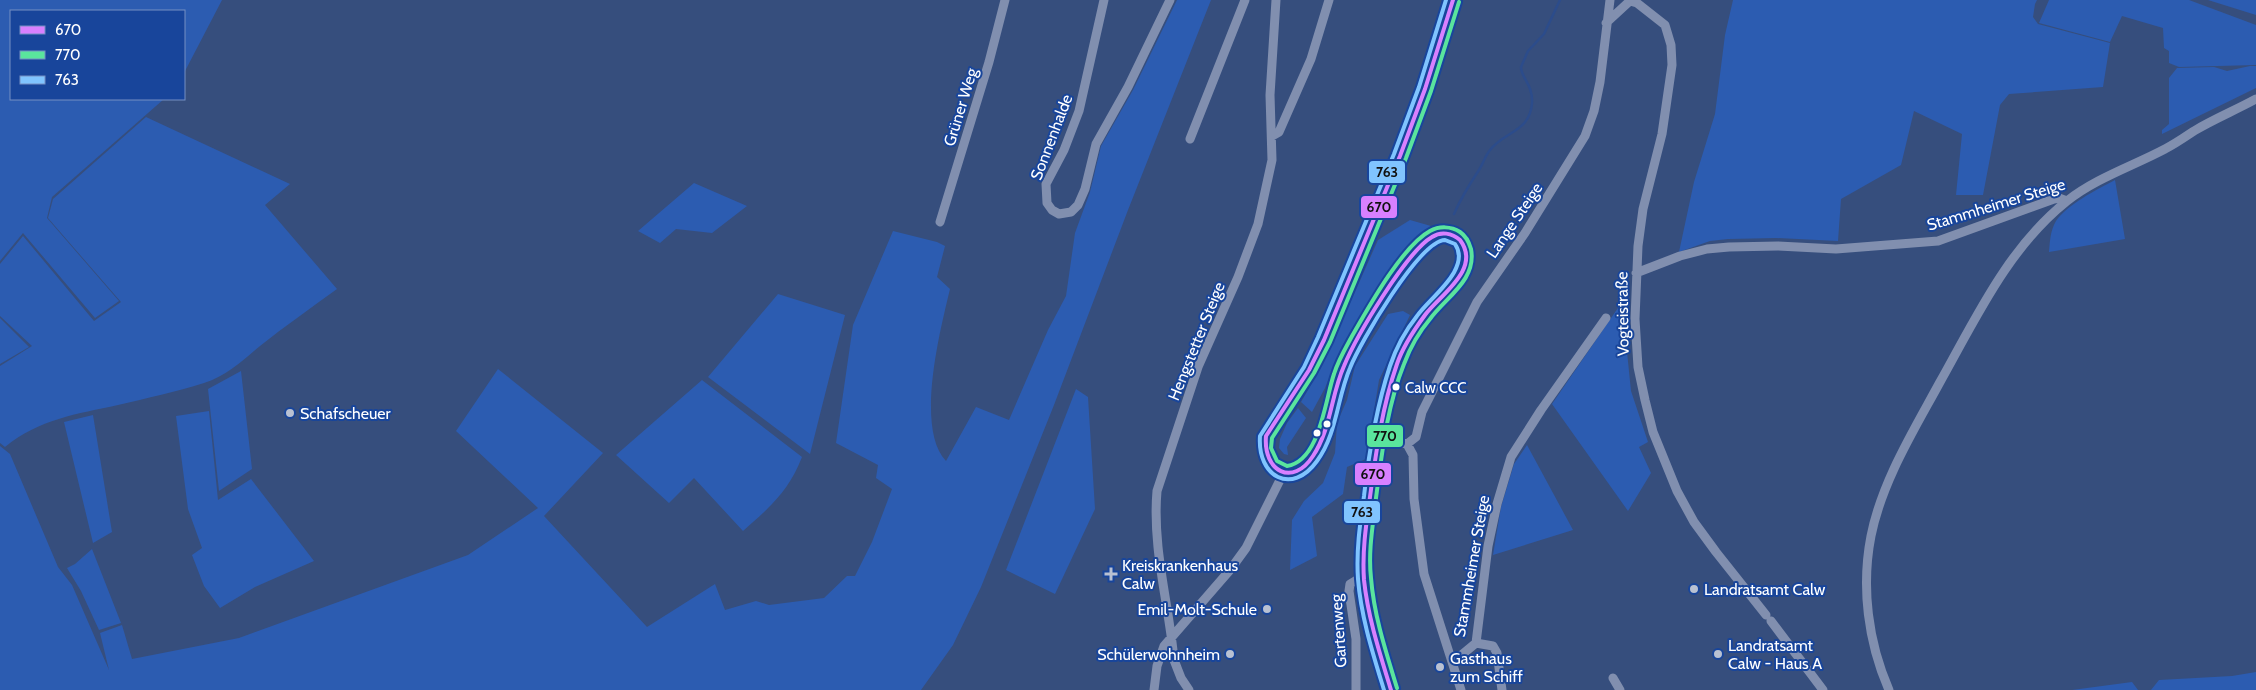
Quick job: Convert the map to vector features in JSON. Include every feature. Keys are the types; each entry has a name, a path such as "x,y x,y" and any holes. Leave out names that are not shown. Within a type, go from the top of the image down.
{"main road":[{"path":"1391,690 1369,610 1364,579 1364,542 1386,399 1405,345 1428,310 1456,281 1463,270 1467,258 1462,243 1448,234 1442,233 1429,238 1403,270 1347,359 1334,392 1324,429 1312,458 1303,467 1284,472 1274,468 1264,454 1266,436 1309,370 1331,323 1400,156 1425,89 1453,0"}],"street":[{"name":"Grüner Weg","path":"940,222 990,62 1004,0"},
{"name":"Sonnenhalde","path":"1104,0 1079,112 1064,150 1046,184 1047,203 1052,210 1060,214 1071,212 1078,205 1085,189 1096,144 1128,87 1170,0"},
{"path":"1190,139 1245,0"},
{"name":"Hengstetter Steige","path":"1189,690 1181,678 1174,660 1155,511 1157,491 1198,367 1238,277 1258,224 1272,160 1270,94 1276,0"},
{"path":"1272,136 1278,132 1301,85 1329,0"},
{"name":"Lange Steige","path":"1408,444 1416,437 1422,412 1477,302 1525,233 1585,136 1594,111 1600,82 1610,0"},
{"path":"1606,24 1631,0"},
{"name":"Vogteistraße","path":"1631,0 1638,3 1665,25 1671,45 1672,65 1662,134 1643,209 1636,273 1634,319 1638,368 1653,432 1677,491 1694,522 1823,690"},
{"name":"Stammheimer Steige","path":"1636,273 1680,256 1729,247 1778,246 1836,249 1934,241 2054,199 2059,198 2067,201 2085,188 2167,149 2196,130 2256,99"},
{"path":"1889,690 1876,652 1869,621 1867,593 1871,535 1887,486 1902,454 1987,299 2012,260 2034,231 2067,201"},
{"name":"Stammheimer Steige","path":"1453,662 1476,643 1488,546 1496,504 1511,457 1541,410 1606,318"},
{"path":"1380,439 1408,444 1413,454 1414,499 1424,574 1461,690"},
{"path":"1154,690 1157,666 1164,646 1246,548 1284,472"},
{"name":"Gartenweg","path":"1356,690 1356,639 1349,591 1350,584 1364,579"},
{"path":"1476,643 1493,646 1497,653 1502,690"},
{"path":"1613,678 1620,690"}],"shaded area":[{"path":"0,0 222,0 185,71 185,10 10,10 10,100 163,100 52,197 47,218 119,301 95,318 23,233 0,261"},
{"path":"1177,0 1211,0 1054,405 981,587 953,645 921,690 0,690 0,446 10,454 58,567 72,585 109,670 100,633 122,625 132,659 239,638 468,555 538,508 456,431 498,369 603,453 544,516 647,627 715,584 725,610 756,601 769,605 824,598 847,576 855,576 872,542 892,489 876,478 878,465 836,443 853,325 893,231 937,242 945,246 937,277 950,289 936,353 931,403 932,426 937,446 946,461 976,407 1009,420 1048,330 1066,296 1075,233 1090,192 1101,146 1133,90"},
{"path":"1733,0 2037,0 2033,17 2038,24 2110,43 2103,87 2009,94 2000,105 1983,195 1956,195 1962,134 1914,111 1901,165 1841,199 1838,241 1776,238 1728,239 1710,241 1679,252 1694,182 1715,114 1725,35"},
{"path":"2049,0 2189,0 2256,25 2256,65 2179,67 2169,63 2169,51 2164,48 2163,28 2122,16 2110,42 2039,23"},
{"path":"2208,0 2256,0 2256,15"},
{"path":"2256,66 2256,88 2162,134 2162,130 2169,124 2169,78 2177,68 2214,67 2227,71"},
{"path":"146,117 290,184 265,205 337,289 279,331 234,368 212,380 183,389 59,419 31,430 5,447 0,443 0,366 32,346 0,316 0,264 23,236 94,321 121,302 48,218 53,199"},
{"path":"2115,180 2125,239 2049,252 2053,229 2061,215 2083,198"},
{"path":"694,183 747,206 712,233 676,229 660,243 638,231"},
{"path":"1410,220 1431,226 1417,237 1384,281 1342,346 1325,388 1312,412 1301,402 1323,364 1378,240"},
{"path":"778,294 845,315 810,454 708,377"},
{"path":"1620,305 1626,308 1625,332 1631,391 1648,442 1639,447 1651,473 1628,511 1552,404"},
{"path":"1403,311 1410,315 1379,380 1366,459 1347,467 1343,494 1312,517 1317,556 1290,570 1292,520 1304,501 1323,483 1335,453 1337,423 1347,400 1355,366 1388,314"},
{"path":"0,318 29,347 0,364"},
{"path":"241,371 252,469 219,491 208,389"},
{"path":"702,380 802,457 791,480 777,498 743,531 694,478 669,503 616,455"},
{"path":"1076,389 1088,397 1095,509 1055,594 1006,570"},
{"path":"1298,408 1306,418 1287,447 1288,455 1284,454 1279,448 1280,439 1287,423"},
{"path":"209,411 218,500 251,479 314,561 255,587 220,608 204,586 192,555 202,548 188,509 176,416"},
{"path":"93,415 112,532 93,543 64,422"},
{"path":"1527,445 1573,530 1493,555 1501,507 1514,464"},
{"path":"92,549 121,623 99,630 81,591 67,568 75,564"},
{"path":"2256,672 2256,690 2151,690 2159,680 2232,676"},
{"path":"2132,682 2138,690 2072,690"}],"waterway":[{"path":"1454,214 1490,150 1522,126 1527,120 1530,113 1532,96 1521,67 1528,51 1544,34 1560,0"}],"transit line":[{"name":"763","path":"1384,690 1365,621 1358,579 1359,538 1371,447 1381,398 1395,353 1413,322 1454,273 1459,254 1455,244 1445,240 1434,245 1406,274 1392,295 1356,355 1346,380 1329,439 1317,461 1307,472 1297,478 1287,479 1278,477 1270,471 1264,462 1260,436 1304,367 1318,337 1394,154 1419,87 1446,0"},
{"name":"670","path":"1391,690 1371,622 1364,580 1365,538 1380,430 1387,397 1399,357 1425,315 1463,271 1466,261 1465,251 1460,240 1446,234 1432,237 1409,259 1396,277 1370,316 1350,353 1336,388 1324,435 1313,456 1305,466 1289,473 1281,471 1274,466 1269,459 1266,448 1266,436 1309,370 1324,340 1400,156 1425,89 1453,0"},
{"name":"770","path":"1397,688 1378,620 1370,568 1371,538 1381,464 1393,396 1409,352 1426,324 1459,287 1469,270 1472,260 1471,249 1467,239 1462,234 1449,228 1434,229 1419,239 1397,264 1366,312 1340,360 1334,374 1320,428 1307,453 1298,462 1287,466 1277,461 1271,448 1272,438 1314,373 1330,342 1406,158 1431,91 1459,2"}],"place":[{"name":"Calw CCC","path":"1396,387"},
{"name":"Schafscheuer","path":"290,413"},
{"name":"Kreiskrankenhaus Calw","path":"1111,574"},
{"name":"Landratsamt Calw","path":"1694,589"},
{"name":"Emil-Molt-Schule","path":"1267,609"},
{"name":"Schülerwohnheim","path":"1230,654"},
{"name":"Landratsamt Calw - Haus A","path":"1718,654"},
{"name":"Gasthaus zum Schiff","path":"1440,667"}]}
